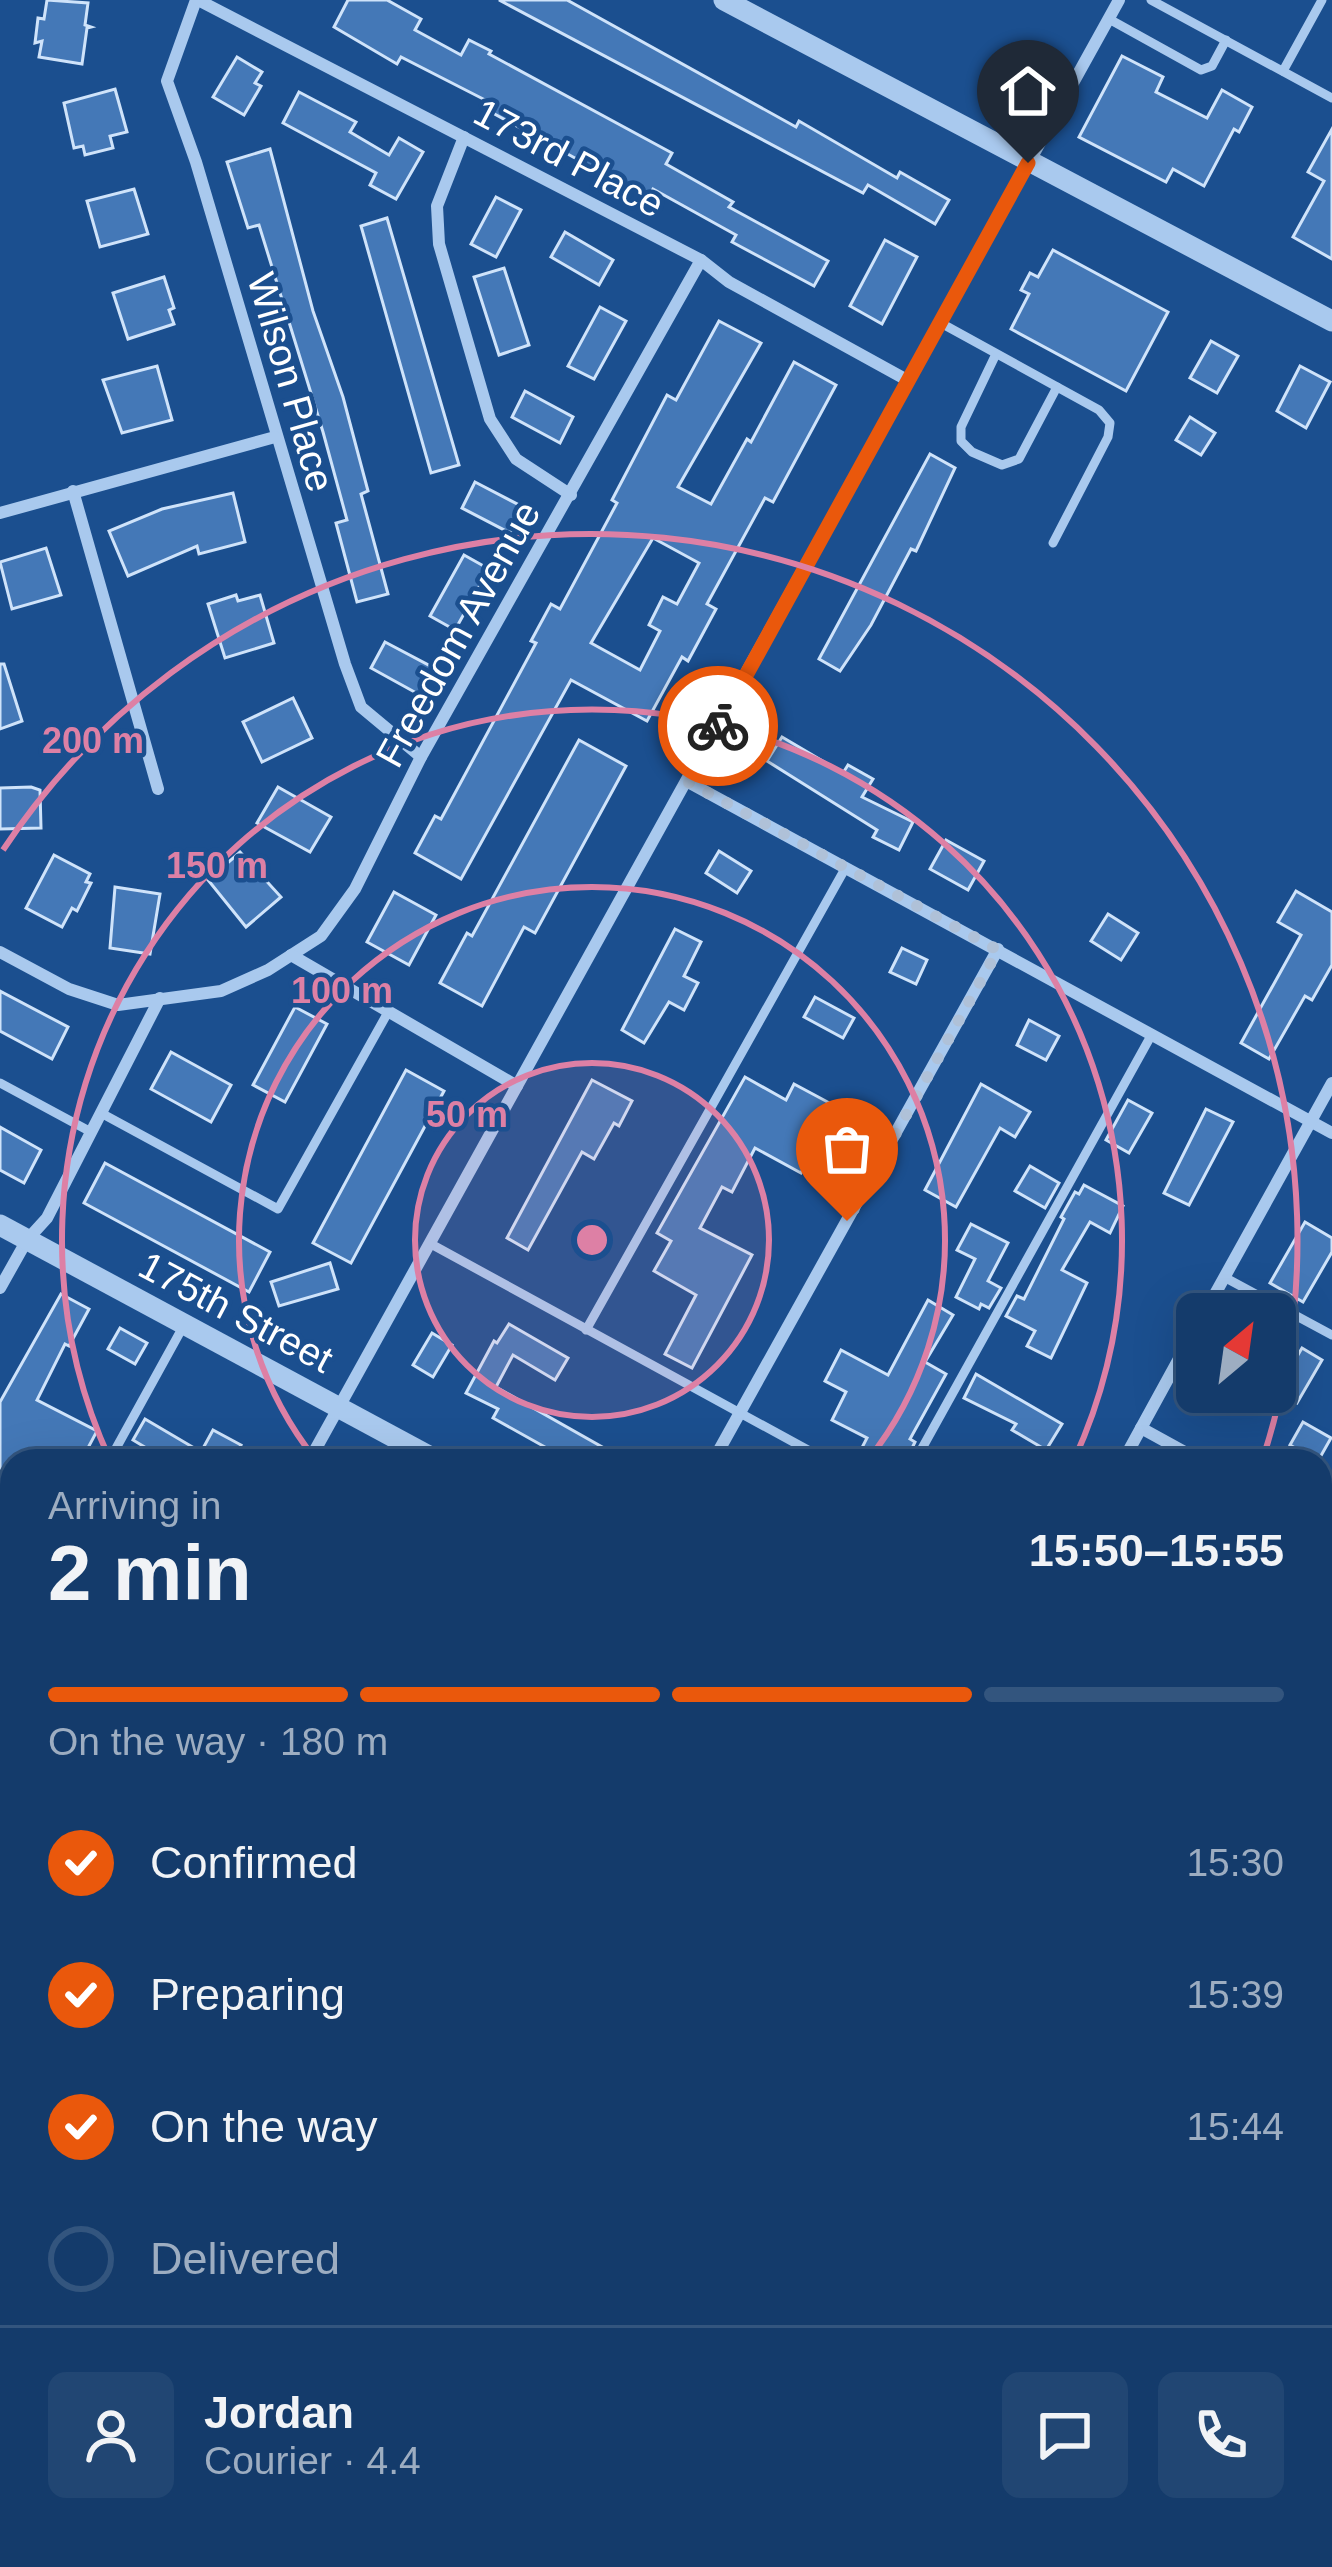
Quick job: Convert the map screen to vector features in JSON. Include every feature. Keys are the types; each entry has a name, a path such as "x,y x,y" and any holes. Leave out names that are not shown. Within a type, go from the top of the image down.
{"street":[{"name":"173rd Place","path":"197,0 700,260 729,282 907,380"},
{"name":"Wilson Place","path":"197,0 167,82 196,162 275,437 361,707 421,757"},
{"path":"316,1449 1119,0"},
{"path":"735,3 1332,321"},
{"path":"464,137 436,206 439,244 477,375 490,418 516,460 571,495"},
{"name":"Freedom Avenue","path":"160,998 221,991 321,936 355,889 421,757 700,260"},
{"path":"0,513 275,437"},
{"path":"74,491 158,789"},
{"path":"688,782 1332,1132"},
{"path":"720,1449 998,950"},
{"path":"0,952 69,989 118,1005 160,998"},
{"path":"291,955 517,1086"},
{"path":"0,1288 27,1240 46,1219 160,998"},
{"path":"1215,1293 1332,1083"},
{"name":"175th Street","path":"0,1226 415,1449"},
{"path":"1130,1449 1176,1364"},
{"path":"1141,1428 1179,1449"}],"lane":[{"path":"1151,0 1332,98"},
{"path":"1283,71 1322,0"},
{"path":"1109,19 1201,70 1212,66 1226,40"},
{"path":"938,322 1099,410 1110,423 1108,437 1053,543"},
{"path":"996,354 961,427 962,441 972,452 1002,465 1019,459 1057,387"},
{"path":"586,1330 846,868"},
{"path":"100,1113 278,1209 387,1014"},
{"path":"922,1449 1152,1034"},
{"path":"0,1083 91,1132"},
{"path":"431,1244 805,1449"},
{"path":"1224,1277 1332,1335"},
{"path":"116,1449 184,1325"}],"building":[{"path":"47,0 88,3 85,25 91,27 87,28 82,64 39,57 42,41 35,43 38,18 44,19"},
{"path":"348,0 387,0 421,19 415,30 461,55 469,40 672,153 666,164 733,202 729,207 828,261 814,286 732,242 736,235 653,189 648,198 489,111 493,104 401,57 397,64 334,27"},
{"path":"499,0 567,0 796,127 799,121 897,178 900,172 949,200 935,224 868,185 863,193"},
{"path":"1122,56 1163,77 1156,92 1207,118 1222,90 1252,107 1239,132 1234,129 1204,186 1173,169 1166,182 1079,137"},
{"path":"237,57 262,72 255,83 261,86 244,115 213,97"},
{"path":"115,89 127,132 110,136 113,148 85,155 83,146 74,148 64,103"},
{"path":"299,92 356,122 350,132 389,155 399,138 423,152 396,199 370,185 376,173 283,123"},
{"path":"1332,129 1332,259 1293,237 1324,181 1308,172"},
{"path":"270,149 368,491 361,494 388,594 357,602 336,523 347,520 323,432 259,225 248,228 227,162"},
{"path":"134,189 148,234 100,247 87,201"},
{"path":"496,197 521,210 496,257 471,244"},
{"path":"387,218 459,465 431,473 361,226"},
{"path":"565,232 613,260 599,285 551,257"},
{"path":"885,240 917,257 882,324 850,306"},
{"path":"1053,250 1168,312 1126,391 1011,329 1029,294 1021,290 1030,273 1038,277"},
{"path":"504,268 529,345 499,355 474,277"},
{"path":"164,277 174,324 128,339 113,293"},
{"path":"600,307 626,321 594,379 568,366"},
{"path":"719,321 761,343 678,487 711,504 794,362 836,385 773,502 765,498 707,604 716,609 688,661 682,657 647,721 571,680 461,879 415,853 435,816 441,819 536,643 531,641 551,604 560,609 667,395 676,400","holes":["653,538 699,563 677,604 663,597 649,625 660,631 640,670 591,643"]},
{"path":"1211,341 1238,356 1217,393 1190,378"},
{"path":"157,366 172,420 122,433 103,380"},
{"path":"1300,366 1330,382 1306,428 1277,411"},
{"path":"525,391 573,417 560,443 512,417"},
{"path":"1190,417 1215,433 1201,455 1176,440"},
{"path":"930,454 955,468 916,551 911,549 871,625 840,671 819,659"},
{"path":"475,482 523,507 510,533 462,508"},
{"path":"233,493 245,542 199,554 197,546 128,576 109,531 162,509"},
{"path":"46,548 61,595 12,609 0,562"},
{"path":"464,555 489,569 455,630 430,616"},
{"path":"236,595 238,601 260,595 274,643 225,658 208,604"},
{"path":"385,642 434,668 420,695 371,668"},
{"path":"0,664 4,664 22,721 0,729"},
{"path":"293,698 312,738 262,762 243,722"},
{"path":"782,737 843,773 848,765 873,779 862,797 913,822 899,850 873,837 877,830 767,761"},
{"path":"579,740 626,766 535,933 524,927 482,1006 440,983 467,933 472,936"},
{"path":"278,787 331,817 310,852 257,823"},
{"path":"0,788 40,790 41,828 0,829"},
{"path":"946,840 984,861 968,890 930,869"},
{"path":"719,851 751,871 737,893 706,873"},
{"path":"240,852 281,897 246,927 208,880"},
{"path":"54,855 90,874 86,882 91,883 77,911 72,908 62,927 26,908"},
{"path":"115,887 160,894 150,954 110,948"},
{"path":"1296,891 1332,912 1332,965 1312,1000 1305,996 1269,1059 1241,1043 1301,935 1278,922"},
{"path":"394,892 436,915 409,965 367,942"},
{"path":"1108,914 1138,933 1121,960 1091,941"},
{"path":"675,929 701,942 684,976 698,983 684,1010 669,1002 644,1043 622,1030"},
{"path":"902,948 927,960 916,984 890,972"},
{"path":"0,991 68,1027 52,1059 0,1031"},
{"path":"815,997 854,1018 843,1038 804,1017"},
{"path":"295,1007 327,1024 285,1102 253,1085"},
{"path":"1029,1020 1059,1036 1046,1060 1017,1045"},
{"path":"171,1052 231,1085 211,1122 151,1089"},
{"path":"406,1070 444,1091 351,1263 313,1243"},
{"path":"745,1077 786,1100 794,1084 837,1107 801,1173 755,1148 732,1192 722,1187 700,1228 752,1255 692,1368 665,1354 696,1295 654,1271 671,1241 657,1233"},
{"path":"592,1080 632,1101 594,1159 582,1152 528,1250 507,1238"},
{"path":"981,1084 1030,1112 1015,1137 1000,1128 956,1207 925,1190"},
{"path":"1128,1100 1152,1113 1129,1153 1106,1140"},
{"path":"1206,1109 1233,1122 1189,1205 1164,1193"},
{"path":"0,1127 41,1150 24,1183 0,1170"},
{"path":"105,1163 270,1252 249,1292 84,1203"},
{"path":"1030,1166 1059,1183 1045,1208 1015,1191"},
{"path":"1084,1185 1123,1206 1110,1233 1090,1222 1062,1270 1087,1283 1051,1358 1027,1346 1035,1331 1006,1316 1017,1296 1024,1299 1061,1217"},
{"path":"1305,1222 1332,1238 1332,1252 1303,1302 1296,1293 1270,1283"},
{"path":"971,1224 1008,1243 988,1281 1001,1288 989,1308 981,1304 979,1309 956,1297 975,1259 957,1250"},
{"path":"330,1263 338,1289 279,1306 271,1282"},
{"path":"61,1294 89,1309 37,1400 97,1431 87,1449 0,1449 0,1402"},
{"path":"928,1300 953,1315 925,1362 946,1374 910,1439 915,1442 912,1449 861,1449 867,1438 832,1420 846,1392 825,1381 841,1350 888,1375"},
{"path":"509,1324 568,1358 555,1380 513,1355 496,1387 606,1449 549,1449 493,1418 498,1409 466,1393 494,1341"},
{"path":"120,1328 147,1343 135,1364 108,1349"},
{"path":"432,1333 452,1345 433,1377 413,1365"},
{"path":"1302,1348 1322,1360 1297,1403 1296,1402 1296,1358"},
{"path":"976,1374 1062,1424 1044,1449 1012,1430 1016,1424 964,1398"},
{"path":"145,1419 196,1449 148,1449 133,1440"},
{"path":"1303,1422 1331,1438 1325,1449 1290,1445"},
{"path":"213,1430 241,1445 239,1449 203,1449"}],"way so far":[{"path":"718,726 688,782 998,950 847,1221"}],"route":[{"path":"718,726 1028,163"}]}
